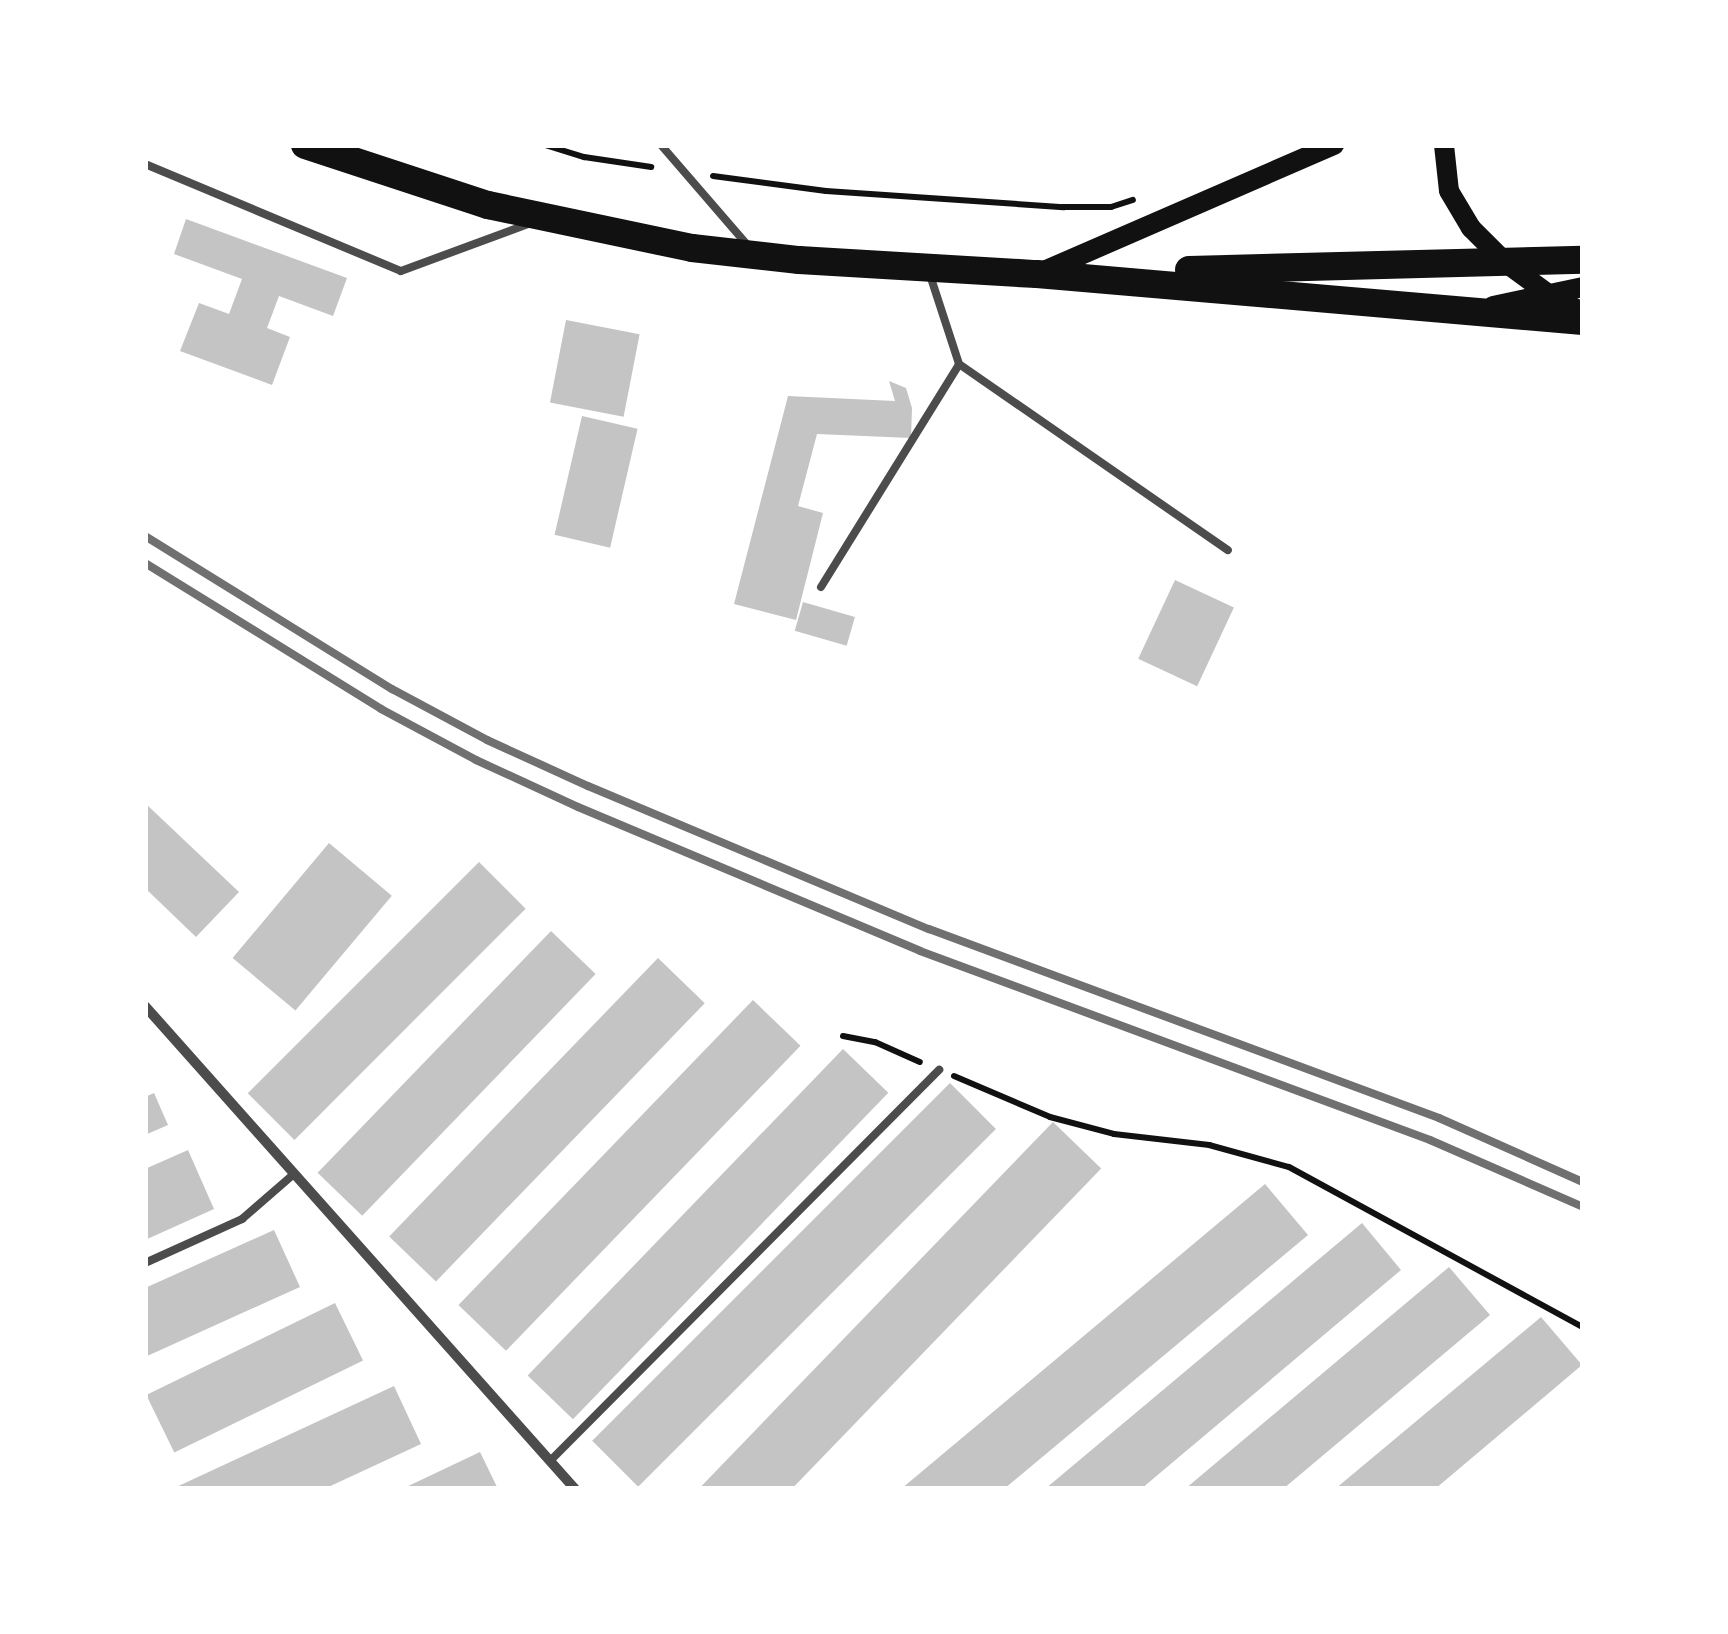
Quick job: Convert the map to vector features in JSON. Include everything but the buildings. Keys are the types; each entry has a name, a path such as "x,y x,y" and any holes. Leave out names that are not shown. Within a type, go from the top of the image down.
{"highway":[{"path":"305,145 438,190 600,232 756,255 1038,274 1583,321"},
{"path":"1038,274 1583,260"}],"main road":[{"path":"1038,274 1334,145"},
{"path":"1444,145 1450,191 1471,228 1506,264 1551,296 1583,312"},
{"path":"1476,309 1583,287"}],"street":[{"path":"145,1006 575,1489"}],"lane":[{"path":"661,145 756,255"},
{"path":"145,164 401,271 543,218"},
{"path":"928,268 958,364 1228,550"},
{"path":"821,587 958,364"},
{"path":"550,1461 938,1070"},
{"path":"145,1263 242,1219 294,1174"}],"path":[{"path":"545,145 584,157 826,191 1063,207 1111,207 1143,196"},
{"path":"843,1036 875,1042 1050,1117 1114,1134 1210,1144 1288,1167 1583,1328"}],"railway":[{"path":"145,536 392,689 487,740 588,786 929,929 1439,1118 1583,1182"},
{"path":"145,563 381,709 476,760 578,807 920,951 1430,1140 1583,1207"}]}
